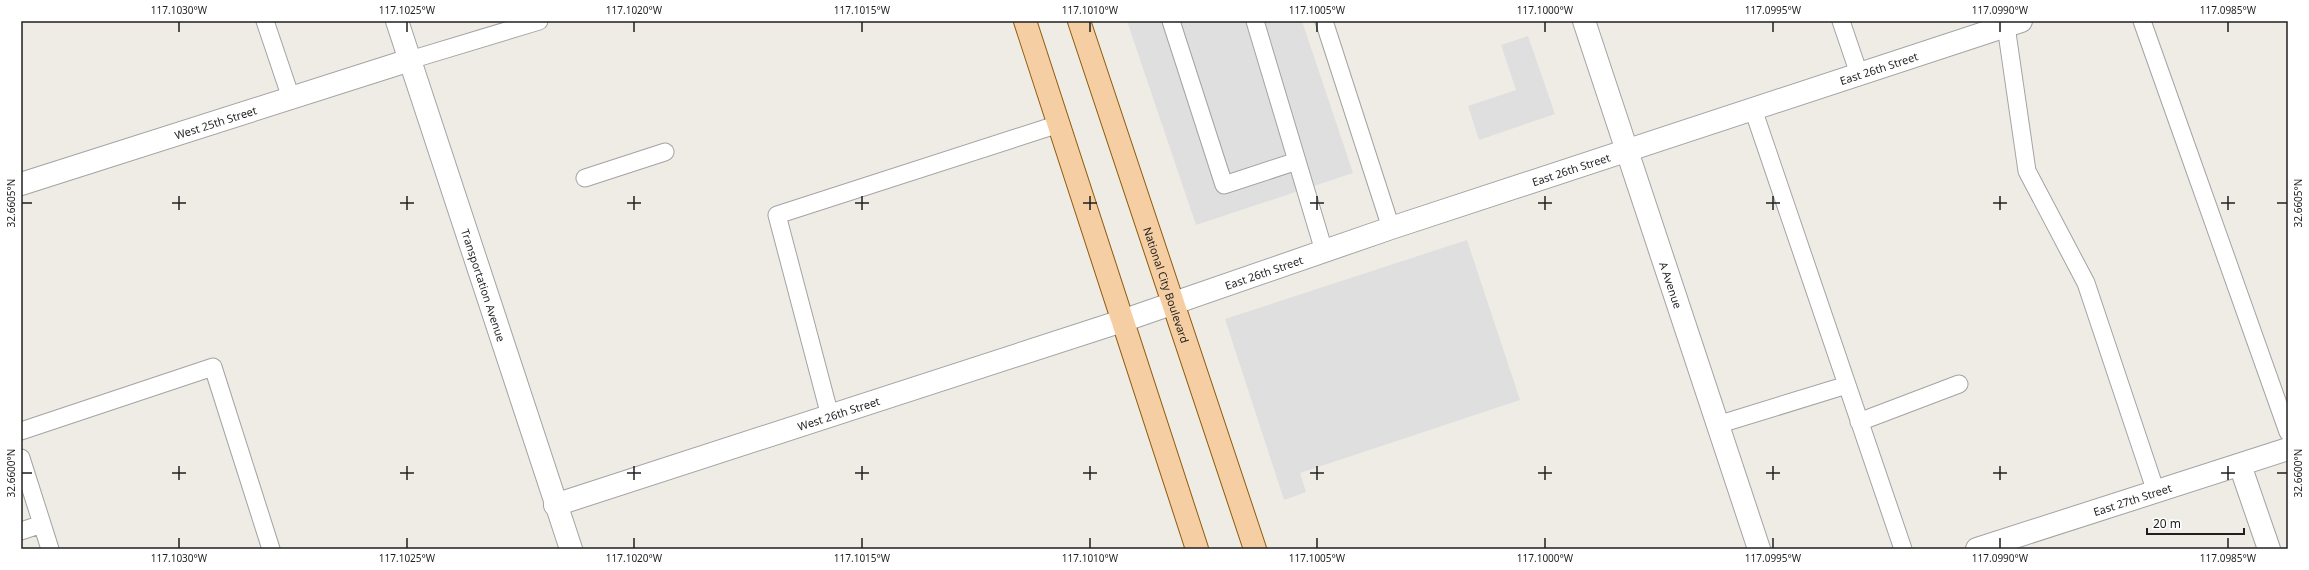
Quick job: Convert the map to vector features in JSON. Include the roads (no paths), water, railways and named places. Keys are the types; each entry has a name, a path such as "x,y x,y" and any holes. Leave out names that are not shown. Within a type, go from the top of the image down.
{"main road":[{"path":"1025,21 1196,549"},
{"name":"National City Boulevard","path":"1079,21 1255,549"}],"street":[{"name":"Transportation Avenue","path":"397,21 570,549"},
{"name":"A Avenue","path":"1584,21 1625,150 1759,549"},
{"name":"East 26th Street","path":"1122,321 1391,228 2014,23"},
{"name":"West 25th Street","path":"21,184 410,60"},
{"name":"West 26th Street","path":"555,505 1122,321"},
{"name":"East 27th Street","path":"1977,549 2007,545 2156,492 2288,449"},
{"path":"2240,464 2269,549"}],"lane":[{"path":"265,21 291,98"},
{"path":"410,60 539,21"},
{"path":"1171,21 1224,185 1297,161"},
{"path":"1255,21 1324,251"},
{"path":"1324,21 1391,228"},
{"path":"1841,21 1859,74"},
{"path":"2142,21 2288,432"},
{"path":"2014,23 2027,171 2086,283 2156,492"},
{"path":"1753,109 1903,549"},
{"path":"830,416 777,215 1059,124"},
{"path":"585,178 665,152"},
{"path":"21,431 213,367 271,549"},
{"path":"1860,422 1959,384"},
{"path":"1717,425 1847,385"},
{"path":"21,458 50,549"},
{"path":"21,531 42,524"}]}
